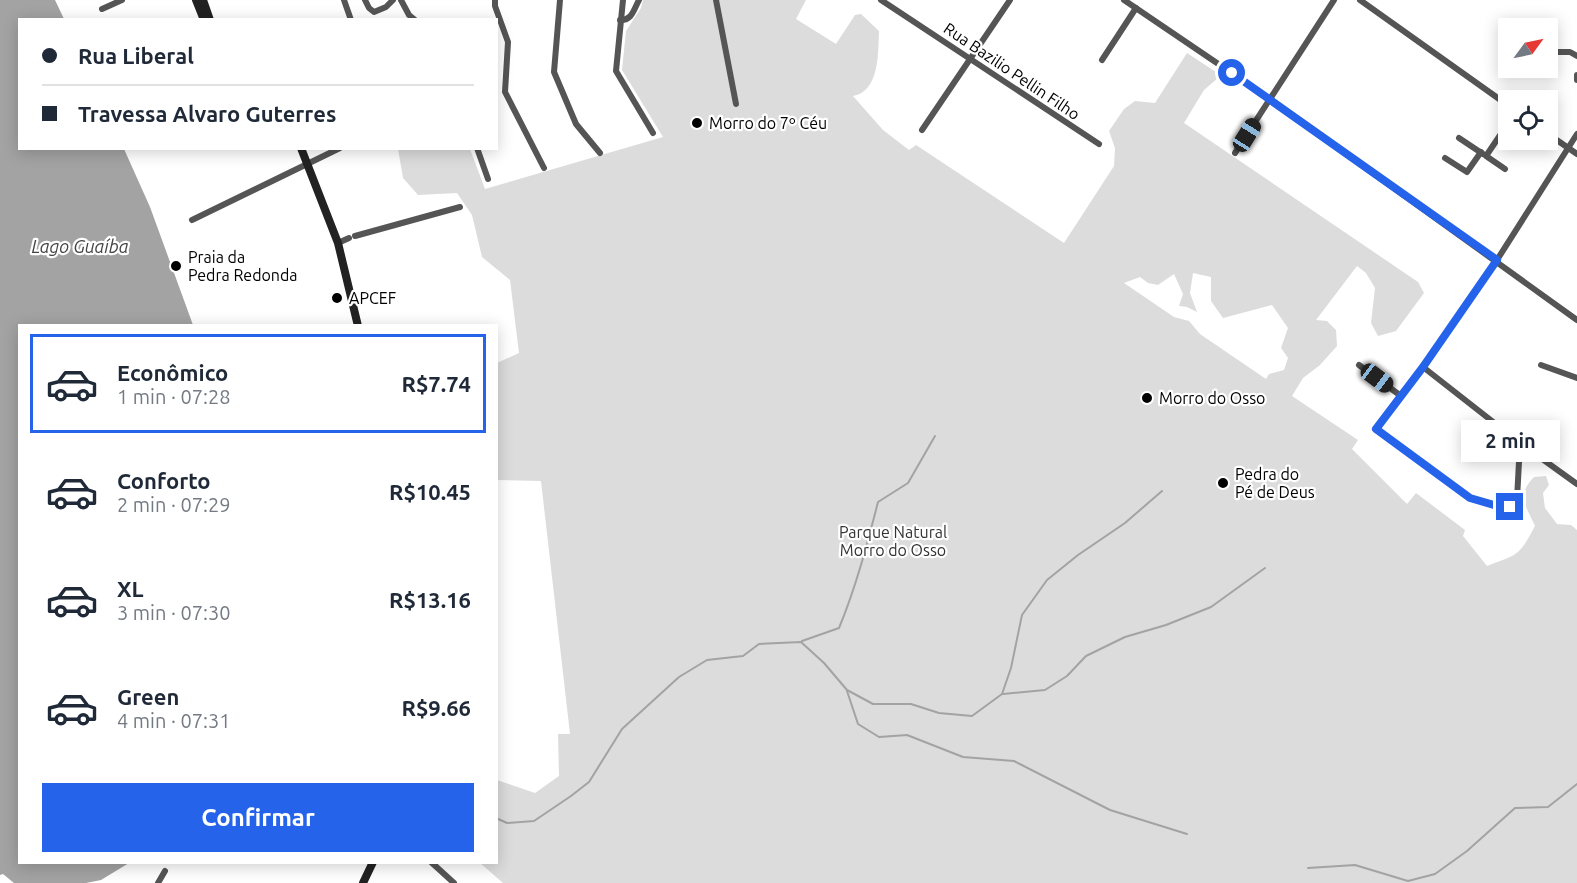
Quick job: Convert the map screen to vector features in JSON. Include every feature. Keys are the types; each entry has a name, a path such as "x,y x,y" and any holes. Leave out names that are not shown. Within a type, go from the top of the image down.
{"main road":[{"path":"196,0 203,18"},
{"path":"203,0 203,18"},
{"path":"302,150 338,243 358,324"},
{"path":"363,883 372,864"}],"street":[{"path":"102,9 122,0"},
{"path":"344,0 350,18"},
{"path":"365,0 374,12 386,7 393,0"},
{"path":"401,0 413,18"},
{"path":"495,0 508,42 505,92 544,168"},
{"path":"560,0 554,72 576,124 600,153"},
{"path":"623,0 616,71 653,133"},
{"path":"620,20 630,18 639,0"},
{"path":"716,0 736,104"},
{"name":"Rua Bazilio Pellin Filho","path":"881,0 1099,144"},
{"path":"922,130 1010,0"},
{"path":"1124,0 1270,99 1497,260 1577,320"},
{"path":"1235,153 1334,0"},
{"path":"1360,0 1498,98"},
{"path":"1102,60 1136,8"},
{"path":"1558,52 1570,52 1577,56"},
{"path":"1577,75 1577,80"},
{"path":"1520,443 1517,499 1510,507 1501,507 1470,498 1376,429 1423,367 1497,260 1577,134"},
{"path":"1445,158 1467,172 1498,136"},
{"path":"1459,138 1505,169"},
{"path":"1558,141 1577,154"},
{"path":"192,220 336,150"},
{"path":"478,150 488,179"},
{"path":"338,243 460,207"},
{"path":"1359,365 1401,396"},
{"path":"1541,365 1577,378"},
{"path":"1423,367 1520,443 1577,484"},
{"path":"432,864 454,883"},
{"path":"158,883 165,872"}],"green space":[{"name":"Parque Natural Morro do Osso","path":"643,0 806,0 796,19 836,44 855,15 861,14 879,31 876,70 868,87 862,93 853,96 883,130 909,150 916,145 1064,243 1114,166 1115,148 1109,131 1124,109 1135,101 1155,103 1187,53 1216,72 1218,78 1204,90 1184,123 1418,282 1424,293 1396,331 1378,336 1371,323 1375,288 1366,273 1357,266 1316,320 1327,321 1336,330 1337,346 1320,365 1303,378 1292,396 1358,440 1352,449 1407,504 1416,493 1465,530 1463,536 1487,566 1517,553 1535,526 1524,501 1525,489 1534,477 1546,476 1549,485 1543,493 1545,508 1557,524 1571,525 1577,530 1577,883 503,883 481,864 498,864 498,780 535,793 559,776 558,734 570,734 541,481 498,480 498,363 519,353 510,280 482,257 472,215 457,193 418,195 403,178 398,150 470,150 485,189 663,137 622,70 626,31 641,8","holes":["1193,273 1211,277 1211,301 1223,318 1272,305 1288,328 1281,348 1288,358 1284,370 1269,374 1266,379 1200,334 1189,321 1174,317 1124,283 1140,277 1148,283 1158,285 1174,274 1183,294 1179,306 1197,312 1190,293"]}],"water":[{"name":"Lago Guaíba","path":"0,0 55,0 64,18 18,18 18,150 124,150 150,207 193,324 18,324 18,864 127,864 101,880 86,883 14,883 3,874 0,875"}],"waterway":[{"path":"802,641 839,628 856,581 878,502 908,483 935,436"},
{"path":"498,819 507,823 534,821 589,782 622,729 679,677 707,660 743,656 759,644 801,642 824,663 847,690 873,704 911,704 939,713 972,716 1002,694 1011,668 1022,615 1047,580 1078,555 1125,523 1162,491"},
{"path":"1003,694 1045,690 1067,676 1086,656 1125,637 1166,625 1211,607 1265,568"},
{"path":"847,691 858,724 879,737 907,735 963,757 1014,761 1110,810 1187,834"},
{"path":"1308,868 1355,865 1408,881 1435,874 1467,851 1515,808 1548,807 1577,784"}],"place":[{"name":"Morro do 7º Céu","path":"697,123"},
{"name":"Praia da Pedra Redonda","path":"176,266"},
{"name":"APCEF","path":"337,298"},
{"name":"Morro do Osso","path":"1147,398"},
{"name":"Pedra do Pé de Deus","path":"1223,483"}],"route":[{"path":"1232,73 1497,260 1423,367 1376,429 1470,498 1501,507 1510,507"}]}
